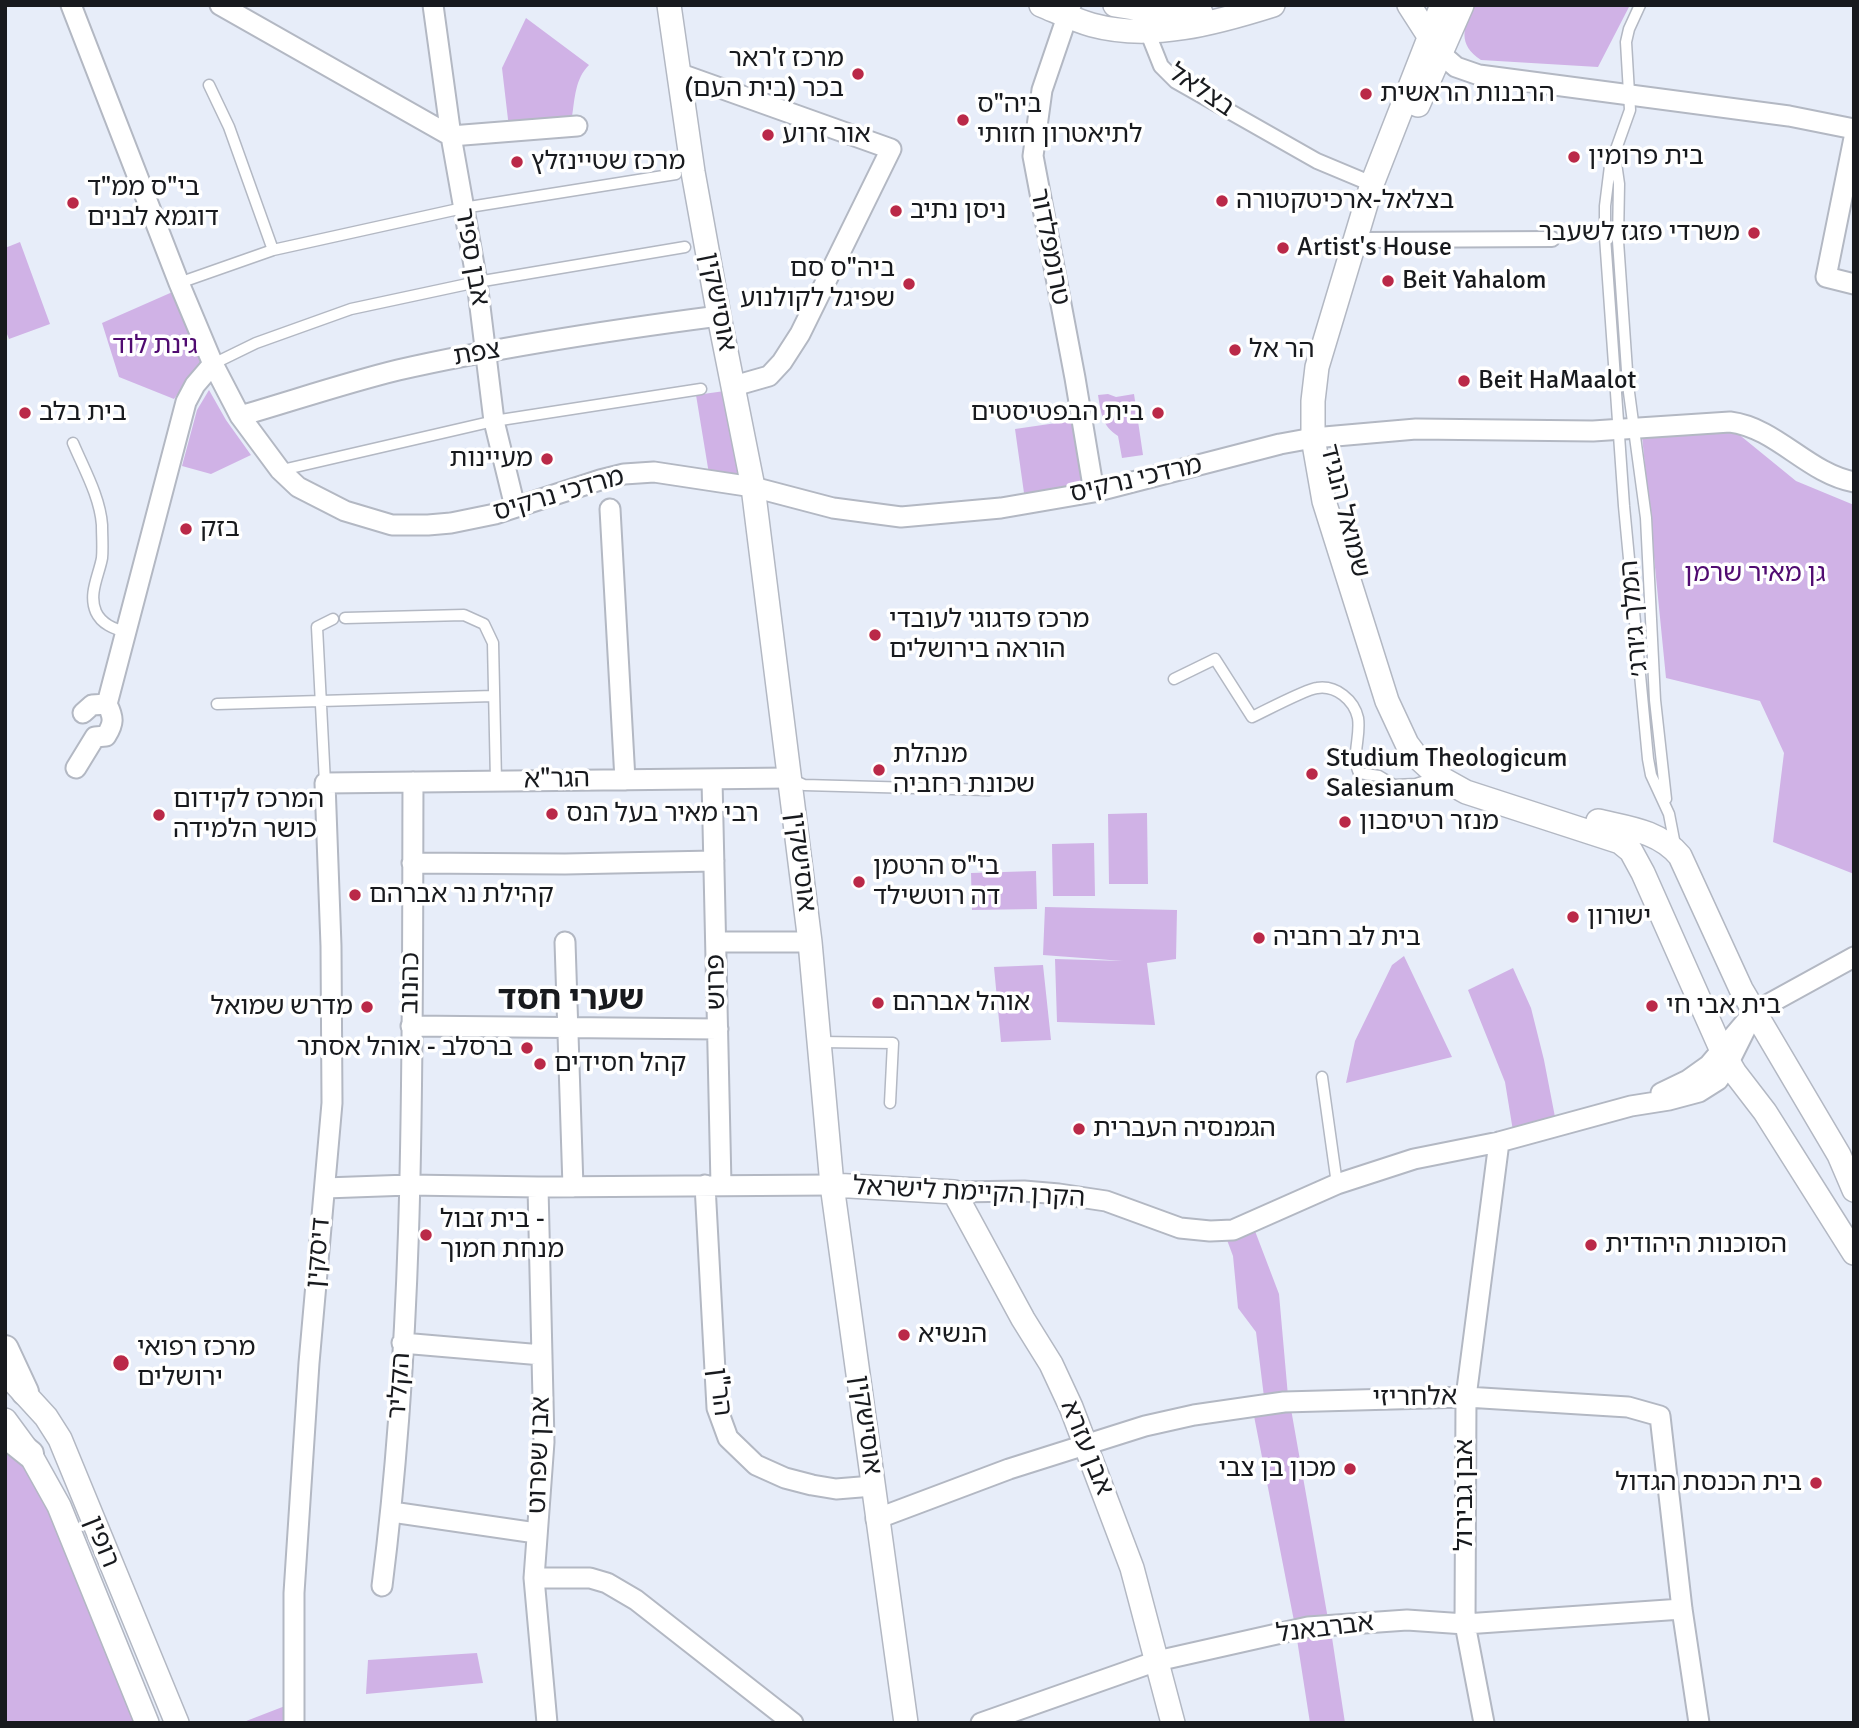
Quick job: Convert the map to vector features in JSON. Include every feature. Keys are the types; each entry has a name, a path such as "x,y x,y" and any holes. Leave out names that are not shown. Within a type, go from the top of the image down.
{"main road":[{"path":"5,1349 25,1392"},
{"path":"5,1434 30,1454"}],"street":[{"name":"מרדכי נרקיס","path":"71,5 179,283 213,365 240,416 280,470 298,486 345,511 391,525 428,526 452,523 515,507 600,480 624,474 654,472 753,487 833,508 901,517 944,515 1094,492 1280,444 1416,429 1626,429 1730,422 1763,431 1814,465 1854,482"},
{"path":"220,5 451,136 576,126"},
{"name":"אבן ספיר","path":"433,5 451,136 477,282 494,421 515,507"},
{"name":"אוסישקין","path":"668,5 719,316 753,487 810,942 832,1185 906,1723"},
{"path":"1041,5 1070,11 1094,26 1120,31 1145,20 1190,16 1238,6"},
{"path":"1115,5 1145,20"},
{"path":"1190,16 1198,25 1273,5"},
{"path":"1409,5 1435,46 1467,73 1789,116 1854,129"},
{"name":"שמואל הנגיד","path":"1442,5 1435,46 1364,240 1326,380 1319,438 1389,670 1407,720 1429,752 1451,771 1483,787 1520,800 1648,833 1666,842 1679,856"},
{"name":"שמואל הנגיד","path":"1462,5 1435,46 1372,184 1317,368 1313,401 1327,512 1387,701 1407,744 1427,768 1458,789 1488,801 1613,839 1631,851 1726,1058"},
{"name":"טרומפלדור","path":"1070,11 1047,70 1033,156 1094,492"},
{"name":"בצלאל","path":"1145,20 1161,66 1176,80 1317,161 1372,184"},
{"path":"678,73 891,149 800,334 782,362 769,376 734,386"},
{"path":"1854,138 1826,277 1854,285"},
{"path":"1364,240 1552,239"},
{"name":"צפת","path":"240,416 395,371 487,352 719,316"},
{"path":"76,768 95,737 106,736 113,725 114,717 107,704 186,402 195,385 213,365"},
{"path":"610,509 625,780"},
{"path":"82,713 92,705 107,704"},
{"name":"הגר\"א","path":"325,783 789,778"},
{"name":"פרוש","path":"712,779 718,1029 713,1185"},
{"name":"כהנוב","path":"409,1185 413,782"},
{"name":"דיסקין","path":"293,1723 294,1593 309,1363 332,1103 331,946 325,783"},
{"name":"המלך ג׳ורג׳","path":"1679,856 1729,965 1839,1155 1854,1190"},
{"path":"412,863 565,864 714,860"},
{"path":"565,942 573,1187"},
{"path":"716,942 810,942"},
{"path":"1754,1012 1854,957"},
{"name":"הקרן הקיימת לישראל","path":"325,1188 409,1185 832,1185 954,1192 1024,1191 1094,1200 1133,1210 1180,1228 1233,1230 1337,1184 1414,1159 1499,1142 1631,1107 1688,1080 1709,1065 1726,1058 1754,1012"},
{"path":"411,1026 718,1029"},
{"path":"1726,1058 1765,1112 1854,1253"},
{"name":"אבן גבירול","path":"1484,1723 1465,1624 1466,1397 1499,1142"},
{"name":"הקליר","path":"382,1586 391,1512 409,1185"},
{"name":"הר\"ן","path":"713,1185 717,1408 728,1438 756,1465 785,1478 836,1489 873,1486"},
{"name":"אבן שפרוט","path":"538,1187 544,1442 534,1577 547,1723"},
{"name":"אבן עזרא","path":"954,1192 1023,1320 1051,1364 1086,1445 1132,1568 1173,1723"},
{"path":"402,1343 542,1355"},
{"name":"רופין","path":"5,1373 46,1417 60,1439 177,1723"},
{"name":"אלחריזי","path":"876,1519 1009,1469 1169,1421 1284,1402 1466,1397 1628,1407 1660,1416 1682,1609 1699,1723"},
{"name":"רופין","path":"5,1420 30,1454 59,1506 147,1723"},
{"path":"391,1512 536,1533"},
{"path":"534,1577 590,1578 607,1583 636,1600 793,1723"},
{"name":"אברבאנל","path":"981,1723 1157,1661 1308,1627 1407,1620 1465,1624 1682,1609"}],"lane":[{"name":"המלך ג׳ורג׳","path":"1640,5 1626,43 1630,96 1626,124 1615,152 1607,189 1605,237 1626,429 1648,759 1651,775 1669,814 1679,856"},
{"path":"209,85 229,127 273,250"},
{"path":"179,283 273,250 463,208 676,174"},
{"path":"213,365 256,343 351,309 477,282 685,247"},
{"path":"280,470 494,421 701,389"},
{"path":"1626,429 1641,469 1649,555 1657,729 1669,814"},
{"path":"73,443 89,480 102,522 102,558 94,592 96,612 116,630 126,631"},
{"path":"345,618 464,615 484,624 493,643 496,781"},
{"path":"325,783 317,627 333,619"},
{"path":"1174,679 1215,659 1252,717 1317,688 1340,691 1354,706 1358,719 1355,763 1359,773 1379,776 1394,785 1416,784 1439,777"},
{"path":"217,704 493,696"},
{"path":"789,778 804,785 989,790"},
{"path":"819,1042 893,1043 890,1102"},
{"path":"1322,1077 1337,1184"}],"green space":[{"path":"1472,5 1630,5 1598,67 1481,60 1465,42 1465,28"},
{"path":"526,18 589,65 578,83 572,117 509,128 502,68"},
{"path":"20,242 50,324 9,339 5,329 5,248"},
{"name":"גינת לוד","path":"177,290 204,359 174,399 119,377 102,323"},
{"path":"209,390 251,455 211,474 182,466 197,410"},
{"path":"732,390 742,481 709,474 696,395"},
{"path":"1134,394 1143,455 1122,458 1118,436 1105,423 1100,408 1098,395 1116,397"},
{"path":"1077,420 1087,484 1024,493 1015,429"},
{"name":"גן מאיר שרמן","path":"1731,428 1796,481 1854,505 1854,874 1773,842 1784,753 1760,701 1666,678 1642,436"},
{"path":"1147,813 1148,884 1109,884 1108,814"},
{"path":"1094,843 1095,896 1053,896 1052,844"},
{"path":"1036,871 1037,909 972,910 971,873"},
{"path":"1045,907 1177,910 1176,959 1147,963 1155,1025 1057,1022 1055,959 1123,961 1043,955"},
{"path":"1404,956 1452,1057 1346,1083 1355,1041 1392,965"},
{"path":"1043,965 1051,1040 1001,1042 994,967"},
{"path":"1513,968 1531,1008 1555,1117 1513,1131 1505,1082 1468,990"},
{"path":"1255,1231 1279,1294 1288,1396 1264,1397 1256,1332 1238,1308 1233,1256 1227,1240"},
{"path":"1291,1409 1328,1619 1294,1621 1254,1416"},
{"path":"5,1446 16,1451 50,1504 135,1723 5,1723"},
{"path":"1331,1631 1345,1723 1310,1723 1296,1633"},
{"path":"477,1653 483,1683 366,1694 368,1660"},
{"path":"285,1706 285,1723 241,1723"}],"place":[{"name":"מרכז ז'ראר בכר (בית העם)","path":"858,74"},
{"name":"הרבנות הראשית","path":"1366,94"},
{"name":"ביה\"ס לתיאטרון חזותי","path":"963,120"},
{"name":"אור זרוע","path":"768,135"},
{"name":"בית פרומין","path":"1574,157"},
{"name":"מרכז שטיינזלץ","path":"517,162"},
{"name":"בצלאל-ארכיטקטורה","path":"1222,201"},
{"name":"בי\"ס ממ\"ד דוגמא לבנים","path":"73,203"},
{"name":"ניסן נתיב","path":"896,211"},
{"name":"משרדי פזגז לשעבר","path":"1754,233"},
{"name":"Artist's House","path":"1283,248"},
{"name":"Beit Yahalom","path":"1388,281"},
{"name":"ביה\"ס סם שפיגל לקולנוע","path":"909,284"},
{"name":"הר אל","path":"1235,350"},
{"name":"Beit HaMaalot","path":"1464,381"},
{"name":"בית בלב","path":"25,413"},
{"name":"בית הבפטיסטים","path":"1158,413"},
{"name":"מעיינות","path":"547,459"},
{"name":"בזק","path":"186,529"},
{"name":"מרכז פדגוגי לעובדי הוראה בירושלים","path":"875,635"},
{"name":"מנהלת שכונת רחביה","path":"879,770"},
{"name":"Studium Theologicum Salesianum","path":"1312,774"},
{"name":"רבי מאיר בעל הנס","path":"552,814"},
{"name":"המרכז לקידום כושר הלמידה","path":"159,815"},
{"name":"מנזר רטיסבון","path":"1345,822"},
{"name":"בי\"ס הרטמן דה רוטשילד","path":"859,882"},
{"name":"קהילת נר אברהם","path":"355,895"},
{"name":"ישורון","path":"1573,917"},
{"name":"בית לב רחביה","path":"1259,938"},
{"name":"אוהל אברהם","path":"878,1003"},
{"name":"בית אבי חי","path":"1652,1006"},
{"name":"מדרש שמואל","path":"367,1007"},
{"name":"ברסלב - אוהל אסתר","path":"527,1048"},
{"name":"קהל חסידים","path":"540,1064"},
{"name":"הגמנסיה העברית","path":"1079,1129"},
{"name":"בית זבול - מנחת חמוך","path":"426,1235"},
{"name":"הסוכנות היהודית","path":"1591,1245"},
{"name":"הנשיא","path":"904,1335"},
{"name":"מרכז רפואי ירושלים","path":"121,1363"},
{"name":"מכון בן צבי","path":"1350,1469"},
{"name":"בית הכנסת הגדול","path":"1816,1483"}],"district":[{"name":"שערי חסד","path":"571,1000"}]}
